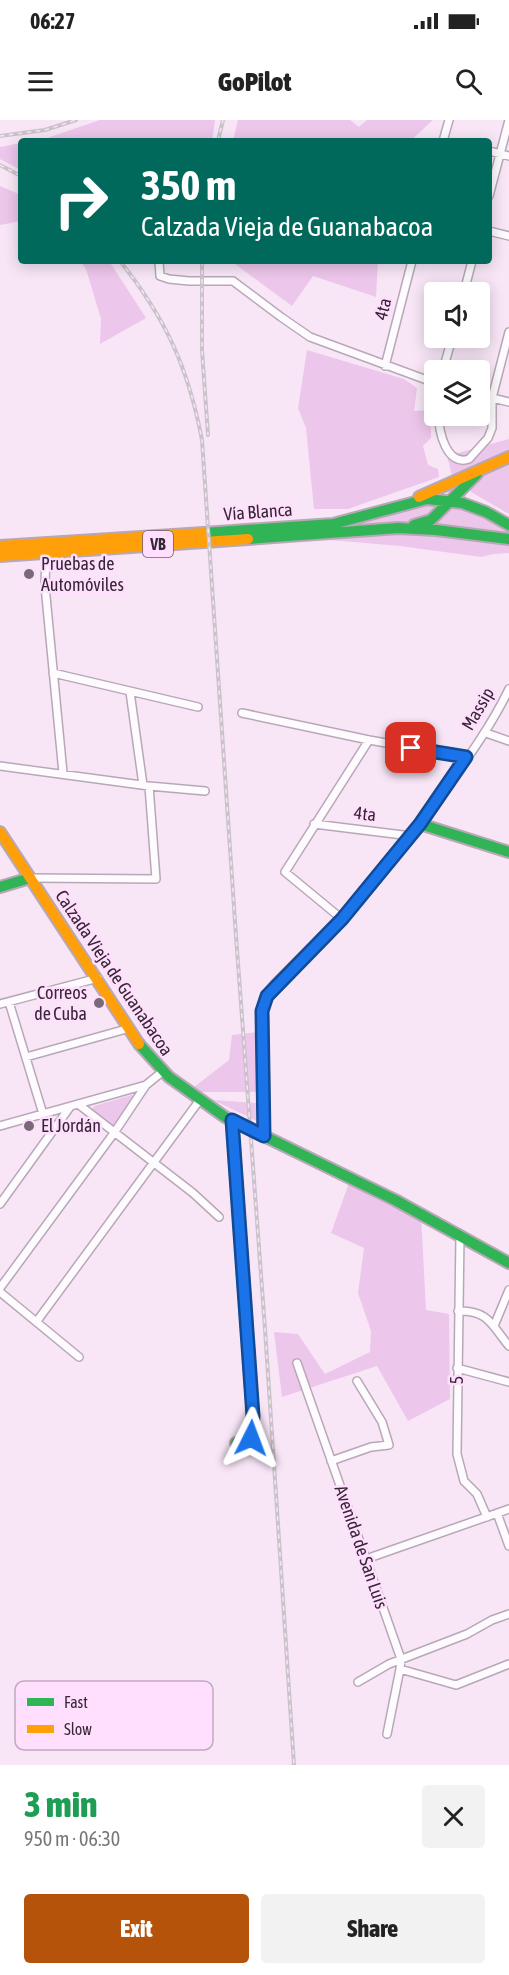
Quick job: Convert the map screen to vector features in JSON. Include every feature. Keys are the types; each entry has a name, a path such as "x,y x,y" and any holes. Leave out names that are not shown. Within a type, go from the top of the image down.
{"main road":[{"path":"406,503 509,458"},
{"path":"399,528 431,520 480,471"},
{"path":"467,484 464,496 470,506"},
{"name":"Vía Blanca","path":"0,546 333,524 427,499 451,501 470,506 509,525"},
{"name":"Vía Blanca","path":"0,556 399,528 509,539"},
{"path":"420,824 509,852"},
{"name":"Massip","path":"264,1136 262,1011 267,996 342,919 420,824"},
{"name":"Calzada Vieja de Guanabacoa","path":"0,832 150,1058 162,1072 199,1101 232,1120 395,1200 509,1263"},
{"path":"0,887 30,878"},
{"path":"232,1120 253,1416 251,1438 243,1443 236,1443"}],"street":[{"path":"444,138 449,120"},
{"path":"492,185 509,120"},
{"path":"492,152 509,156"},
{"path":"492,232 509,236"},
{"path":"159,264 160,276 169,279 233,281 310,337 424,379"},
{"name":"4ta","path":"385,366 411,264"},
{"path":"467,282 471,264"},
{"path":"439,426 447,450 451,455 463,461 471,457 488,438 492,428 492,398 509,332"},
{"path":"492,398 509,402"},
{"path":"46,552 45,586 63,773"},
{"path":"53,673 198,707"},
{"name":"Massip","path":"420,824 466,757 486,733 509,689"},
{"path":"30,878 156,879 146,785 130,692"},
{"path":"242,713 369,740 466,757"},
{"path":"486,733 509,741"},
{"path":"342,919 285,872 369,740"},
{"path":"0,766 205,791"},
{"name":"4ta","path":"314,824 411,836"},
{"path":"0,1004 98,978"},
{"path":"9,1002 43,1114 51,1132"},
{"path":"26,1057 130,1028"},
{"path":"79,1356 0,1290 146,1085 162,1072"},
{"path":"0,1126 146,1085"},
{"path":"37,1321 155,1164 199,1101"},
{"path":"0,1204 51,1132 74,1105"},
{"path":"74,1105 193,1193 219,1217"},
{"name":"5","path":"460,1236 456,1435 460,1470 464,1481 477,1494 487,1517"},
{"path":"494,1326 509,1290"},
{"path":"458,1311 475,1311 482,1314 509,1346"},
{"name":"Avenida de San Luis","path":"297,1363 400,1659 387,1734"},
{"path":"457,1368 509,1382"},
{"path":"331,1461 371,1447 389,1445 382,1422 357,1381"},
{"path":"366,1559 509,1509"},
{"path":"497,1514 509,1546"},
{"path":"357,1682 400,1659 467,1634 492,1620 509,1614"},
{"path":"400,1669 456,1685 509,1664"}],"shaded area":[{"path":"100,120 215,120 212,138 47,138"},
{"path":"238,120 350,120 359,127 367,120 433,120 413,138 234,138"},
{"path":"18,144 18,168 0,159 0,147"},
{"path":"0,186 18,194 18,222 0,225"},
{"path":"82,264 111,264 146,318 100,344 101,319 86,269"},
{"path":"235,264 378,264 376,297 313,276 292,306"},
{"path":"307,350 404,379 417,388 414,411 424,410 424,426 431,426 431,438 423,446 428,465 438,469 439,477 348,509 314,509 306,428 298,408"},
{"path":"509,439 509,450 452,476 447,456"},
{"path":"509,461 509,514 471,492 471,486 484,473"},
{"path":"415,504 444,504 423,521 350,527"},
{"path":"451,505 489,518 509,531 509,536 435,525"},
{"path":"428,533 509,542 509,553 481,557 400,546 318,539"},
{"path":"258,1032 259,1092 201,1092 194,1087 229,1060 232,1035"},
{"path":"134,1096 115,1126 92,1109 94,1106"},
{"path":"213,1100 257,1103 261,1123"},
{"path":"350,1180 421,1214 426,1310 449,1314 450,1399 408,1421 377,1366 282,1397 274,1332 298,1334 325,1374 370,1352 371,1331 358,1293 364,1248 331,1233"}],"railway":[{"path":"0,136 45,130 76,120"},
{"path":"219,138 223,120"},
{"path":"0,165 18,174"},
{"path":"122,264 150,303 173,345 190,389 202,440 294,1765"},
{"path":"202,264 202,350 208,435"}],"traffic: fast":[{"path":"414,525 431,520 477,474"},
{"path":"204,533 333,524 427,499 462,503 486,512 509,525"},
{"path":"248,539 398,528 509,539"},
{"path":"264,1136 262,1011 267,996 276,985 342,919 420,824 509,852"},
{"path":"0,887 30,878"},
{"path":"139,1044 169,1077 225,1117 395,1200 509,1263"},
{"path":"232,1120 253,1416 251,1438 244,1443 236,1443"}],"traffic: slow":[{"path":"419,497 509,457"},
{"path":"0,546 204,533"},
{"path":"0,556 248,539"},
{"path":"0,832 139,1044"}],"place":[{"name":"Pruebas de Automóviles","path":"29,574"},
{"name":"Correos de Cuba","path":"99,1003"},
{"name":"El Jordán","path":"29,1126"}],"route":[{"path":"251,1438 253,1416 232,1120 264,1136 262,1011 267,996 342,919 420,824 466,757 411,748"}]}
